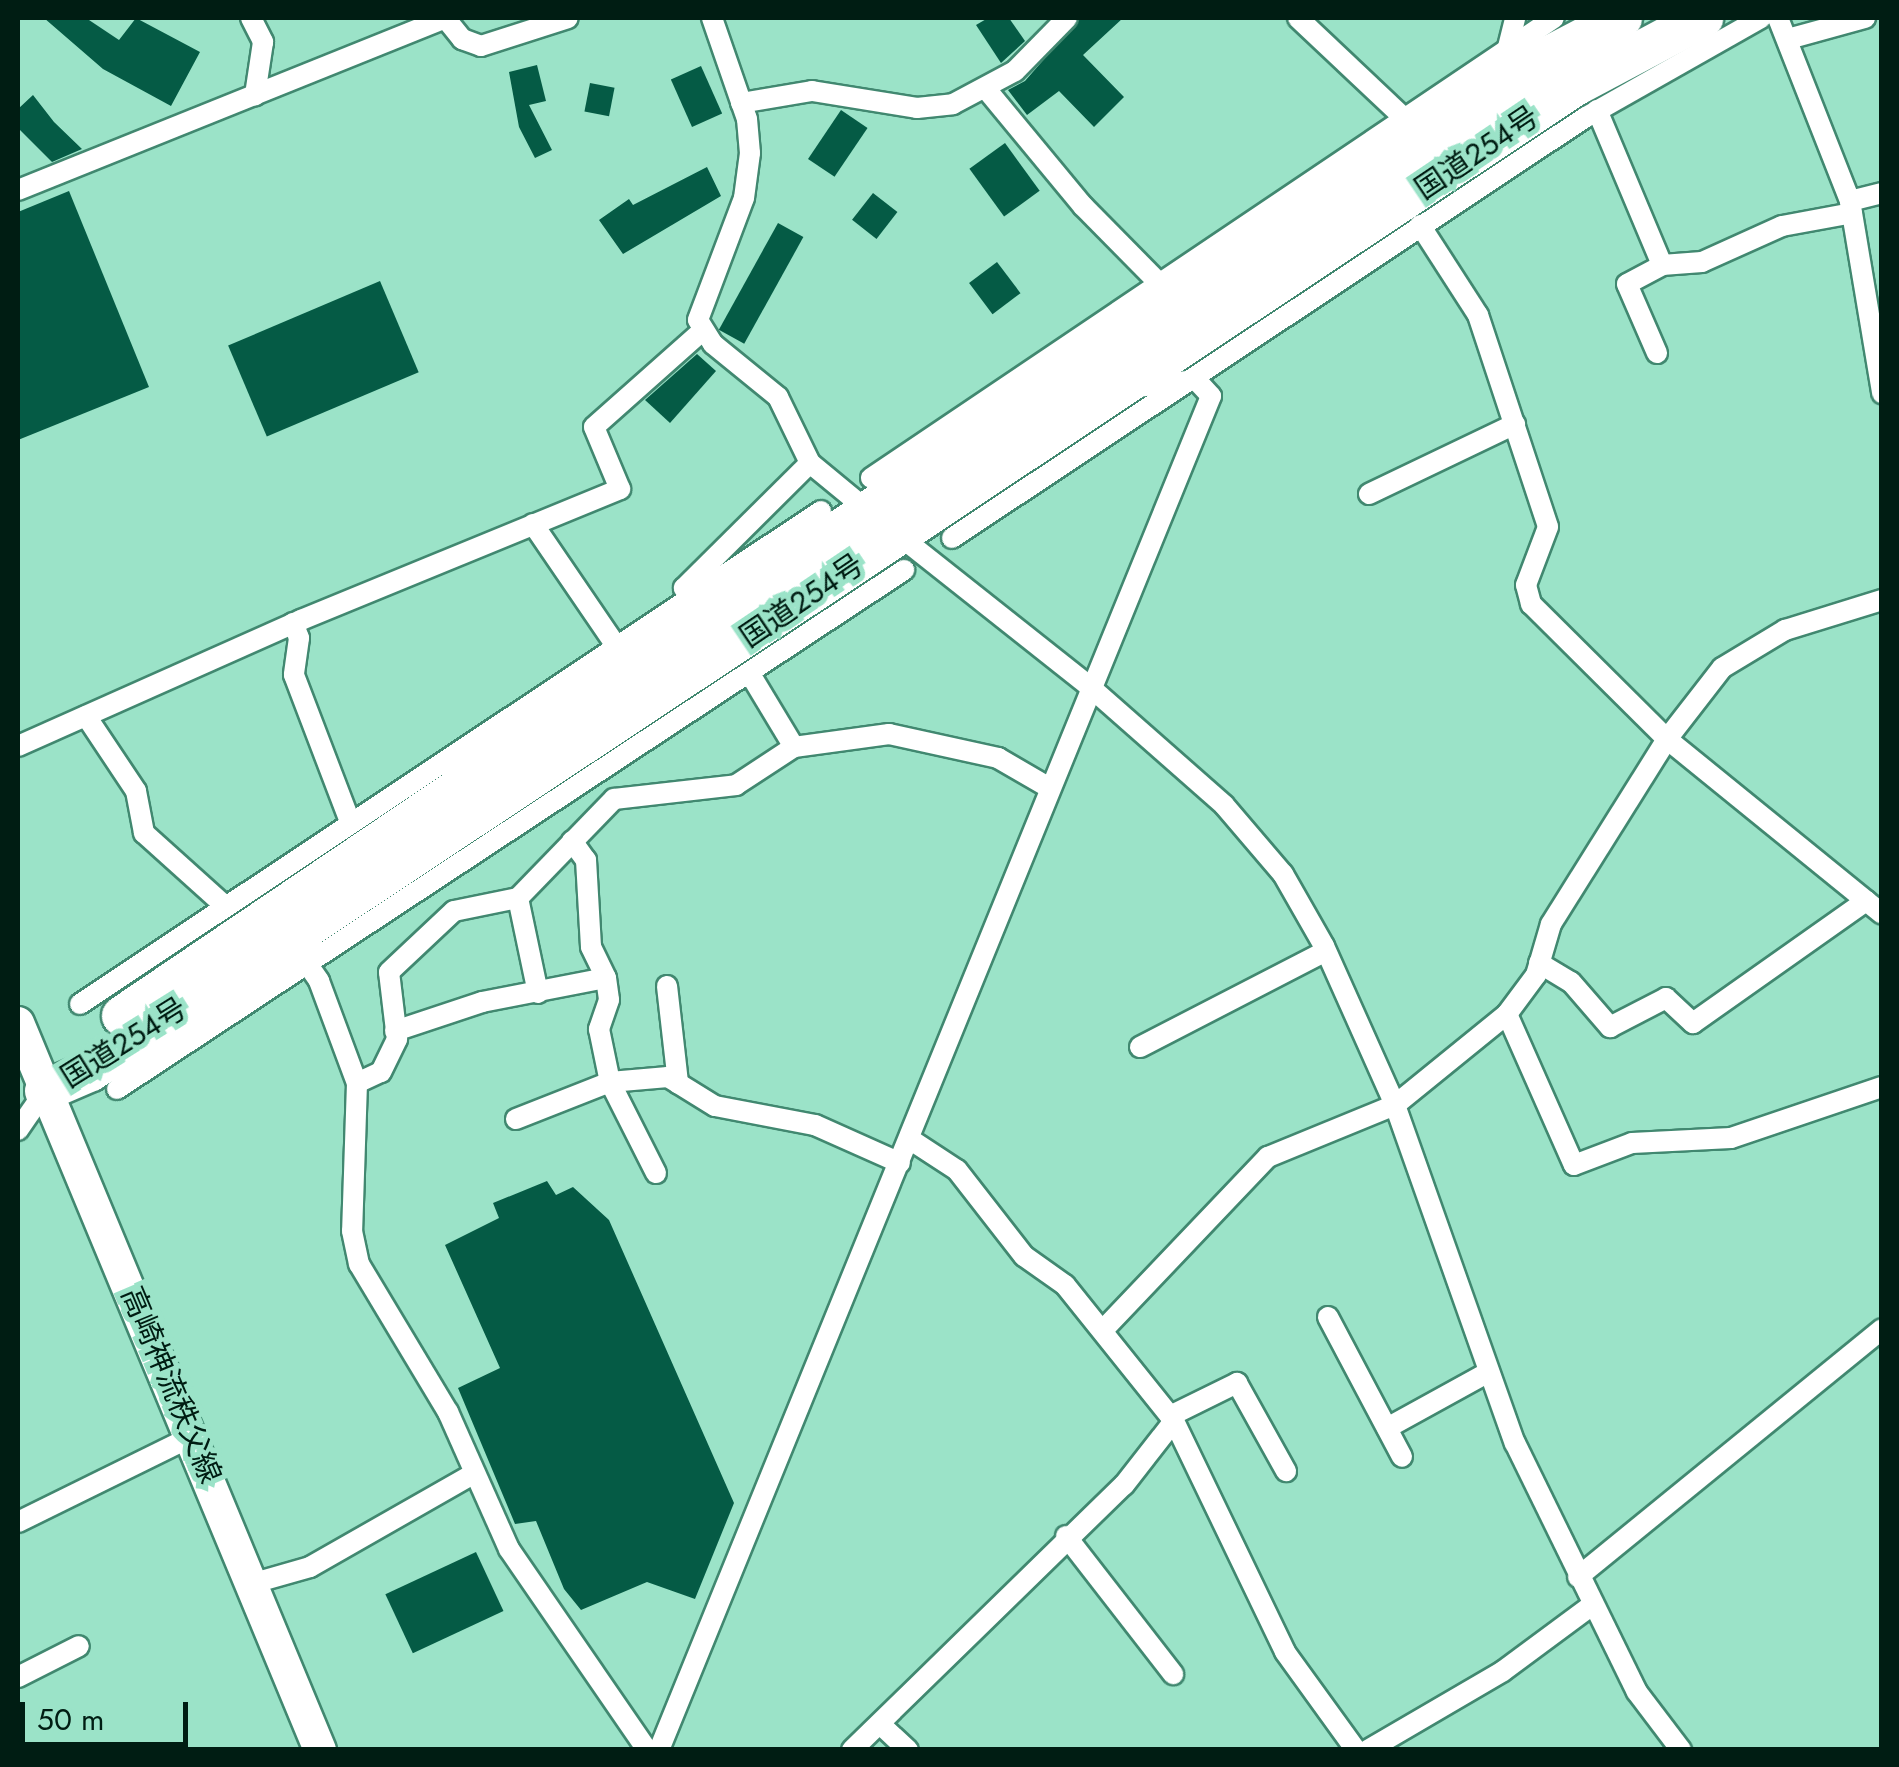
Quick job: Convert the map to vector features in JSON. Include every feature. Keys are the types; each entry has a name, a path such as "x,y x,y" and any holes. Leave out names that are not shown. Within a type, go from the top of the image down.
{"highway":[{"name":"国道254号","path":"45,1092 78,1049 224,925 672,644 869,494 1026,407 1551,56 1622,18"},
{"name":"国道254号","path":"45,1092 90,1070 296,949 780,616 902,553 1126,389 1621,62 1703,18"},
{"path":"1026,407 1045,356"}],"main road":[{"name":"高崎神流秩父線","path":"18,1023 193,1436 320,1750"}],"street":[{"path":"251,18 263,42 256,95"},
{"path":"18,190 446,18 462,39 481,46 568,18"},
{"path":"712,18 741,103 748,178 700,308 702,331 778,397 810,463 869,494 902,553 1088,685 1256,836 1326,951 1395,1105 1487,1373 1591,1606 1637,1692 1681,1750"},
{"path":"741,103 812,91 917,108 953,104 987,90 1067,18"},
{"path":"1298,18 1402,116"},
{"path":"869,494 1045,356 1508,47 1525,21 1554,18"},
{"path":"952,538 1196,380 1420,225 1592,113 1761,18"},
{"path":"1778,18 1851,207 1882,393"},
{"path":"1788,39 1865,18"},
{"path":"1592,113 1621,62"},
{"path":"987,90 1082,206 1157,281"},
{"path":"1592,113 1662,265"},
{"path":"1657,353 1627,284 1662,265 1702,262 1782,226 1851,207 1882,193"},
{"path":"1420,225 1478,315 1548,527 1526,585 1532,604 1667,739 1874,907 1694,1023 1666,998 1610,1026 1572,982 1539,963"},
{"path":"18,746 293,623 620,489 594,427 702,331"},
{"path":"1126,389 1196,380"},
{"path":"659,1750 911,1140 1088,685 1211,396 1196,380"},
{"path":"1370,494 1514,424"},
{"path":"692,598 684,588 810,463"},
{"path":"80,1004 224,925 250,889 821,511"},
{"path":"532,524 613,649"},
{"path":"117,1089 296,949 745,677 902,553"},
{"path":"1104,1329 1268,1157 1395,1105 1508,1014 1539,963 1551,924 1667,739 1722,668 1756,644 1882,600"},
{"path":"745,677 780,616"},
{"path":"293,623 300,638 294,675 350,822"},
{"path":"613,649 672,644"},
{"path":"745,677 794,748"},
{"path":"86,716 136,790 144,833 224,925"},
{"path":"357,1082 381,1072 398,1039 389,972 454,911 518,898 614,799 736,785 794,748 889,734 998,758 1048,786"},
{"path":"572,842 586,860 591,947 606,978 609,1000 598,1029 610,1082 656,1173"},
{"path":"224,925 250,889"},
{"path":"518,898 538,994"},
{"path":"296,949 357,1082 352,1231 358,1264 417,1354 509,1549 646,1750"},
{"path":"1140,1048 1326,951"},
{"path":"395,1030 482,1002 606,978"},
{"path":"667,986 678,1083"},
{"path":"1508,1014 1574,1164 1632,1143 1731,1138 1882,1087"},
{"path":"516,1119 610,1082 668,1077 715,1106 815,1125 900,1163"},
{"path":"18,1130 45,1092"},
{"path":"911,1140 957,1170 1024,1256 1065,1285 1104,1329 1172,1419 1285,1652 1356,1750"},
{"path":"1328,1317 1402,1457"},
{"path":"1578,1577 1882,1330"},
{"path":"1386,1428 1487,1373"},
{"path":"852,1750 1066,1536 1152,1456 1172,1419 1237,1384 1286,1471"},
{"path":"18,1522 193,1436"},
{"path":"254,1583 310,1567 471,1475"},
{"path":"1066,1536 1173,1674"},
{"path":"1368,1750 1503,1671 1591,1606"},
{"path":"18,1677 79,1646"},
{"path":"880,1724 908,1750"}],"building":[{"path":"44,18 86,18 119,40 136,18 200,52 171,106 103,69"},
{"path":"988,18 1009,18 1025,41 1001,63 976,25"},
{"path":"1080,18 1123,18 1083,55 1124,97 1094,127 1059,91 1027,115 1008,90 1025,81"},
{"path":"537,65 546,101 529,105 552,150 535,158 519,127 509,72"},
{"path":"701,66 722,114 692,127 671,79"},
{"path":"590,83 615,88 609,116 584,111"},
{"path":"33,95 82,149 52,162 18,128 18,109"},
{"path":"841,110 868,128 835,177 808,159"},
{"path":"1005,143 1040,191 1004,217 969,169"},
{"path":"707,167 721,196 623,254 599,220 629,199 633,205"},
{"path":"69,191 149,387 18,440 18,212"},
{"path":"873,193 897,212 876,239 852,220"},
{"path":"778,223 803,237 744,344 719,330"},
{"path":"997,262 1020,293 993,314 969,283"},
{"path":"380,281 419,372 267,437 228,345"},
{"path":"697,354 716,371 670,423 645,400"},
{"path":"547,1181 556,1195 573,1187 609,1220 734,1503 695,1599 647,1582 581,1610 564,1589 536,1521 515,1524 458,1388 500,1368 445,1245 499,1218 493,1203"},
{"path":"476,1552 503,1611 413,1653 385,1594"}]}
